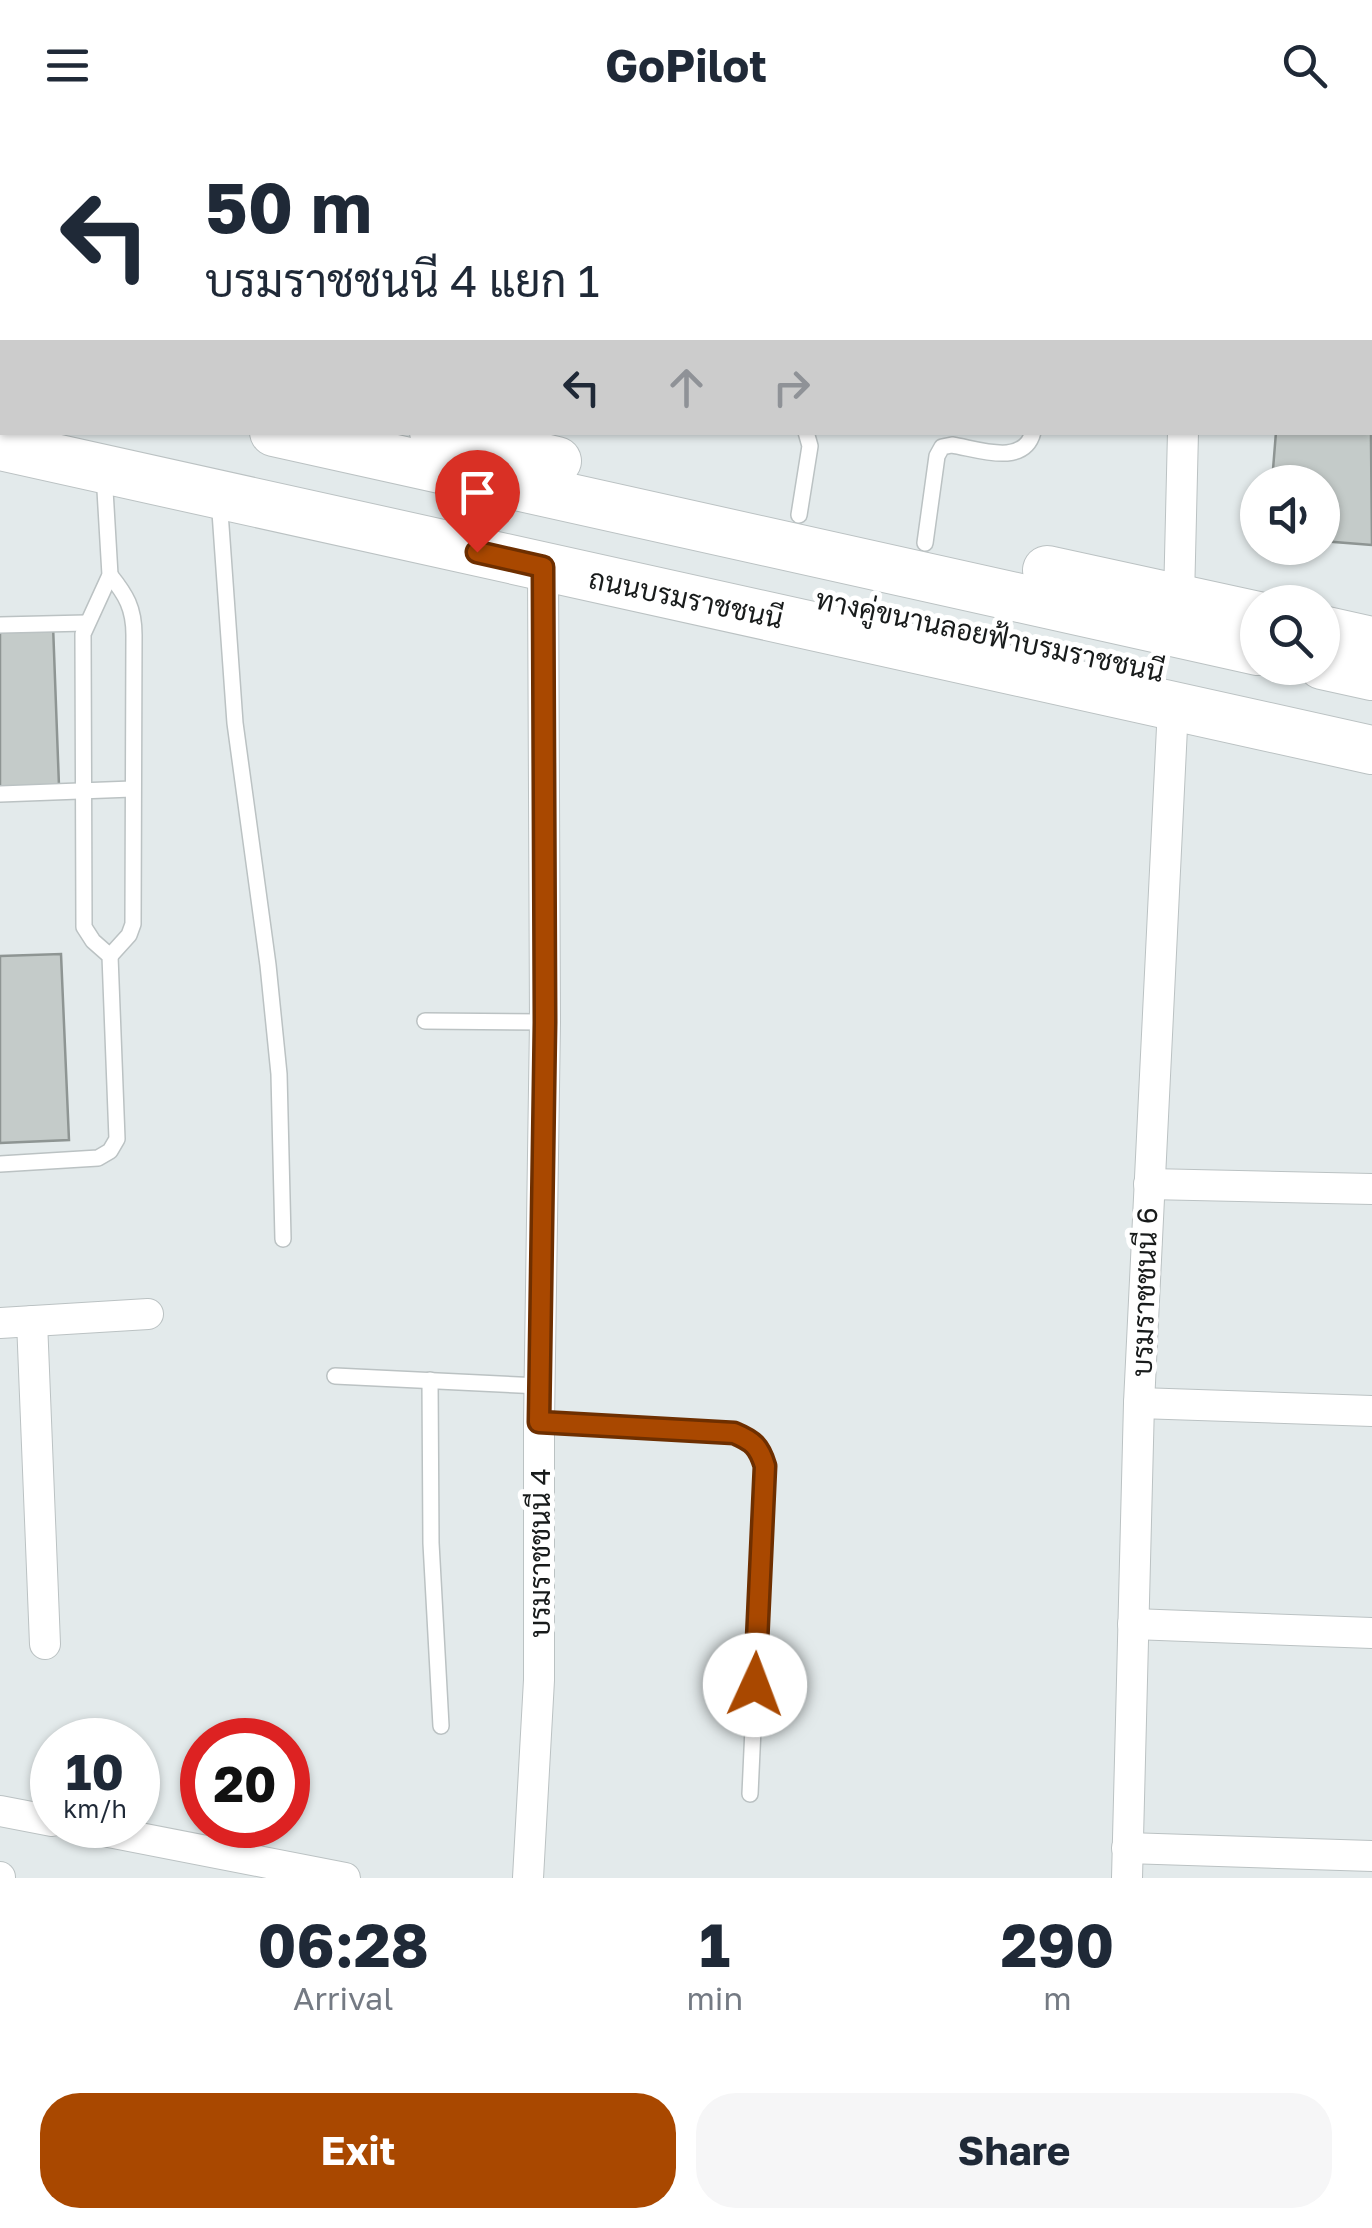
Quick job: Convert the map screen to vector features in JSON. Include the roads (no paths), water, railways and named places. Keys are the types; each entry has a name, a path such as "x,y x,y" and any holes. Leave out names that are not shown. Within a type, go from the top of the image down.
{"main road":[{"name":"ทางคู่ขนานลอยฟ้าบรมราชชนนี","path":"288,435 1240,646"},
{"path":"460,435 562,447 799,515 1240,612"},
{"name":"ถนนบรมราชชนนี","path":"0,446 92,451 219,494 1372,750"},
{"name":"ทางคู่ขนานลอยฟ้าบรมราชชนนี","path":"92,451 1372,719"},
{"path":"1340,634 1372,641"},
{"path":"1340,669 1372,676"}],"street":[{"path":"1179,599 1183,435"},
{"name":"บรมราชชนนี 4","path":"528,1878 539,1680 545,1022 543,567"},
{"name":"บรมราชชนนี 6","path":"1127,1863 1139,1404 1173,706"},
{"path":"1149,1184 1372,1189"},
{"path":"0,1323 148,1314"},
{"path":"32,1321 45,1644"},
{"path":"1139,1404 1372,1411"},
{"path":"1133,1624 1372,1634"},
{"path":"0,1811 30,1817"},
{"path":"152,1848 207,1864 346,1878"},
{"path":"1127,1863 1372,1856"}],"lane":[{"path":"799,515 810,446 807,435"},
{"path":"925,543 937,456 942,448 952,445 1016,454 1026,448 1032,435"},
{"path":"92,451 110,575 128,598 134,615 133,924 129,936 110,956"},
{"path":"219,494 235,723 279,1074 283,1239"},
{"path":"0,1164 98,1158 115,1144 118,1123 110,956 93,941 84,926 84,634 110,575"},
{"path":"0,626 86,623"},
{"path":"0,794 132,789"},
{"path":"425,1020 545,1022"},
{"path":"335,1376 540,1386"},
{"path":"430,1380 431,1542 441,1726"},
{"path":"539,1422 734,1433 753,1441 760,1450 765,1466 750,1794"}]}
